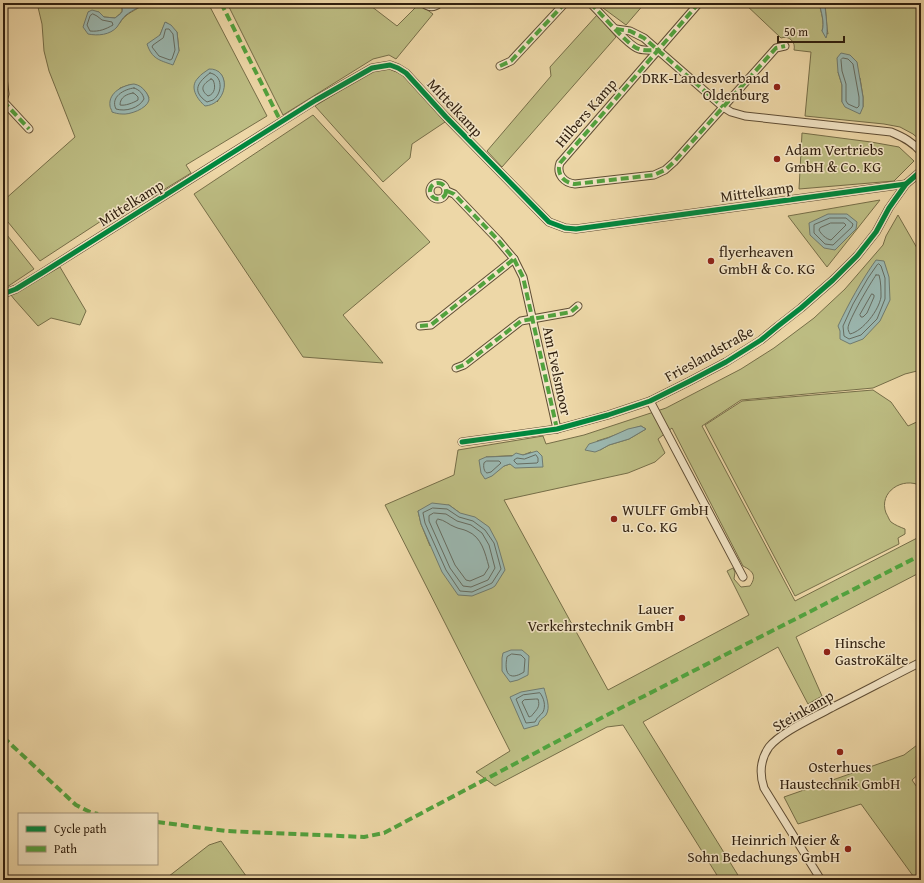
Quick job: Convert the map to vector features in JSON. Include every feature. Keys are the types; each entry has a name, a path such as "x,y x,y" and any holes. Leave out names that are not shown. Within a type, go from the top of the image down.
{"street":[{"path":"423,3 432,7 437,6 440,3"},
{"path":"500,66 510,61 565,3"},
{"path":"590,3 626,40 637,49 649,51 658,50"},
{"name":"Hilbers Kamp","path":"699,3 560,163 558,171 563,179 570,184 575,184 642,177 660,173 674,162 776,48 785,46"},
{"path":"616,29 630,31 644,38 722,107 731,112 745,116 891,132 903,136 916,145 921,152"},
{"name":"Mittelkamp","path":"3,294 16,289 42,273 316,100 372,68 390,65 406,73 446,117 549,222 565,228 576,229 906,184"},
{"path":"3,77 5,94 3,101 29,129"},
{"path":"906,184 921,171"},
{"name":"Frieslandstraße","path":"462,442 557,429 608,414 650,401 726,362 760,340 801,308 833,280 857,256 876,232 889,208 906,184"},
{"name":"Am Evelsmoor","path":"447,190 454,194 498,240 514,259 523,277 557,429"},
{"path":"420,326 431,325 514,259"},
{"name":"Am Evelsmoor","path":"456,368 464,365 521,322 571,312 578,306"},
{"path":"650,401 743,577"},
{"name":"Steinkamp","path":"821,880 764,788 760,770 762,761 770,746 782,735 921,662"}],"green space":[{"path":"37,3 121,3 122,12 115,18 104,17 99,12 88,12 119,24 128,14 145,3 208,3 267,116 186,165 191,173 152,197 147,191 40,261 3,216 3,201 75,137 49,71 44,51 42,24","holes":["166,22 177,32 179,51 160,35","218,71 223,78 224,86 222,94 217,102","129,85 139,87 149,98 113,96 120,88"]},
{"path":"227,3 367,3 397,26 419,4 433,14 396,59 389,55 373,59 283,115"},
{"path":"607,3 645,3 626,25 603,8"},
{"path":"744,3 819,3 823,21 822,31 828,34 825,3 921,3 921,141 913,134 900,127 805,116 811,52 794,50 794,44 789,38 781,38","holes":["838,72 860,78 863,107 842,102 842,85"]},
{"path":"597,15 616,37 502,167 487,151 551,76 550,67"},
{"path":"387,68 404,75 445,122 412,144 410,158 383,182 315,106 372,71"},
{"path":"313,115 430,242 343,315 383,363 303,357 194,194"},
{"path":"802,133 899,147 914,161 894,181 799,189"},
{"path":"880,200 827,267 788,216"},
{"path":"898,215 921,255 921,370 905,374 873,388 741,400 702,426 795,601 921,536 921,572 796,637 822,696 808,704 778,647 643,722 741,880 720,880 623,725 607,727 495,786 476,772 510,751 385,505 454,475 458,450 543,436 546,444 584,435 666,408 741,369 774,348 814,318 845,289 883,245 886,236","holes":["641,426 646,429 629,439 609,445 600,450 597,441","672,428 743,566 753,574 753,579 750,586 741,587 734,579 735,572 733,568 727,571 749,615 608,690 504,500 628,473 655,462 665,453 658,439","531,452 504,466 486,457 523,455","449,505 460,513 430,546 421,524 418,511"]},
{"path":"3,230 34,269 7,287 3,288 3,252 7,246 3,240"},
{"path":"60,267 86,311 80,325 51,318 38,326 11,295"},
{"path":"873,390 891,402 908,426 921,420 921,486 914,483 907,483 894,488 889,493 884,505 890,521 905,529 905,534 898,538 899,544 795,596 705,425 742,401"},
{"path":"921,742 921,772 912,780 921,793 921,880 916,880 861,804 798,824 784,797 904,755"},
{"path":"221,841 249,880 164,880 209,845"}],"water":[{"path":"121,3 145,3 126,15 111,32 100,35 88,34 83,27 88,12 92,10 99,12 104,17 115,18 122,12"},
{"path":"819,3 825,3 827,27 826,38 822,31 823,21"},
{"path":"165,22 171,25 177,32 179,51 173,65 154,56 147,44 160,35"},
{"path":"841,53 850,55 857,62 863,97 863,107 860,114 845,107 842,102 842,85 838,72 837,58"},
{"path":"209,69 216,70 221,74 224,80 224,86 223,93 219,99 213,104 205,106 195,93 194,85 199,77"},
{"path":"134,84 143,88 149,99 148,103 141,109 129,114 112,112 110,101 114,93 121,88"},
{"path":"828,214 847,214 857,222 856,229 835,250 824,248 810,235 809,223"},
{"path":"876,260 884,261 889,277 890,300 880,321 863,339 850,344 840,339 840,331 838,326 865,276"},
{"path":"641,426 646,429 629,439 609,445 595,452 585,450 589,444 608,438 628,429"},
{"path":"537,451 542,456 543,467 515,468 510,464 504,466 492,476 485,479 481,473 479,460 486,457 512,456 516,453 523,455"},
{"path":"432,503 449,505 460,513 475,517 489,527 497,542 505,570 495,586 472,596 458,595 442,572 421,524 418,511"},
{"path":"511,650 522,650 529,656 528,675 510,682 502,671 502,658 503,653"},
{"path":"544,688 548,705 546,715 538,725 524,729 510,697 521,692"}],"marked path":[{"path":"221,3 282,122"},
{"path":"423,3 432,7 440,3"},
{"path":"500,66 511,61 565,3"},
{"path":"590,3 634,47 644,50 658,50"},
{"path":"699,3 560,163 559,171 564,180 575,184 654,175 665,170 674,162 776,48 785,46"},
{"path":"616,29 630,31 644,38 723,107"},
{"path":"3,77 5,94 3,101"},
{"path":"3,101 29,129"},
{"path":"438,183 444,185 446,191 444,197 438,199 432,197 430,191 432,185 438,183"},
{"path":"447,191 454,194 498,240 514,259 523,277 557,429"},
{"path":"420,326 431,325 514,259"},
{"path":"456,368 464,365 521,321 571,312 578,306"},
{"path":"158,822 226,831 364,837 384,833 605,716 921,555"},
{"path":"3,737 76,805 94,813"}],"cycle path":[{"path":"3,294 16,289 42,273 316,100 372,68 390,65 406,73 446,117 549,222 565,228 576,229 906,184"},
{"path":"462,442 557,429 608,415 650,401 726,362 761,340 833,280 857,256 876,232 889,208 906,184 921,171"}],"place":[{"name":"DRK-Landesverband Oldenburg","path":"777,87"},
{"name":"Adam Vertriebs GmbH & Co. KG","path":"777,159"},
{"name":"flyerheaven GmbH & Co. KG","path":"711,261"},
{"name":"WULFF GmbH u. Co. KG","path":"614,519"},
{"name":"Lauer Verkehrstechnik GmbH","path":"682,618"},
{"name":"Hinsche GastroKälte","path":"827,652"},
{"name":"Osterhues Haustechnik GmbH","path":"840,752"},
{"name":"Heinrich Meier & Sohn Bedachungs GmbH","path":"848,849"}]}
